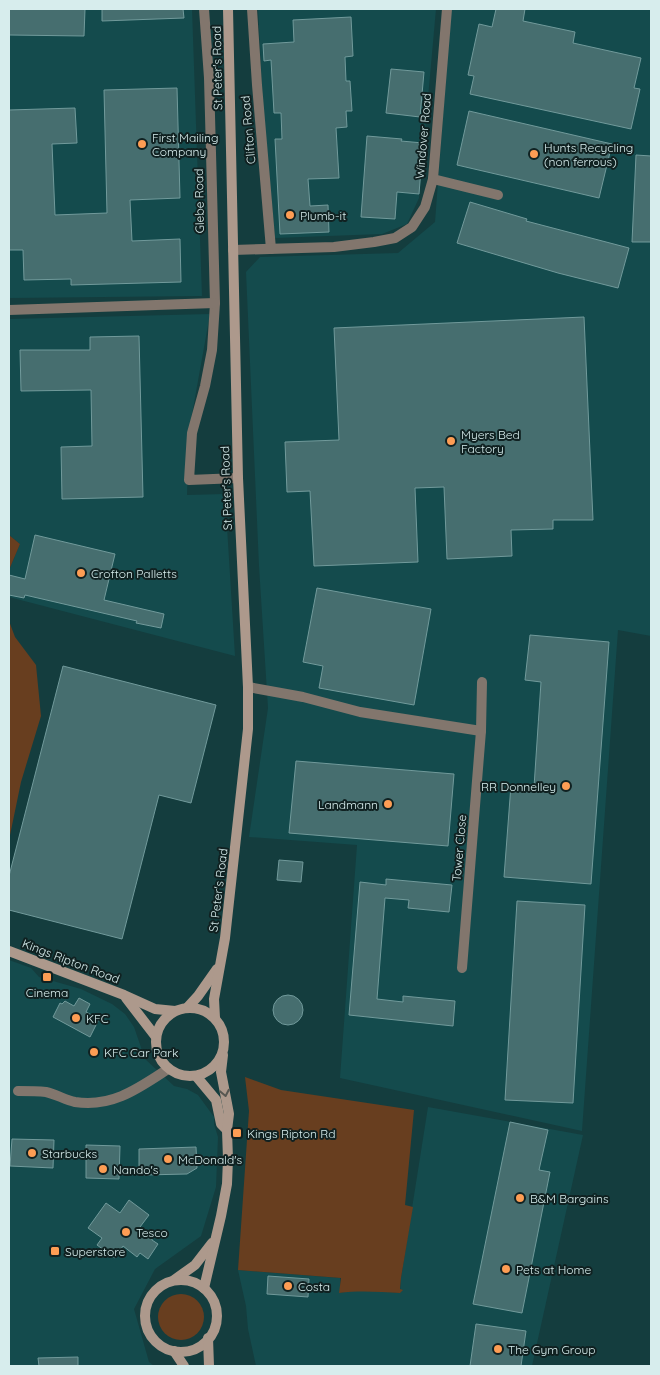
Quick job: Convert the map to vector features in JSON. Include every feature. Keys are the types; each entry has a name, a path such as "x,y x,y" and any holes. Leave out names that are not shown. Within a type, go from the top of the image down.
{"street":[{"name":"Glebe Road","path":"204,9 209,78 215,303 212,350 205,386 192,433 190,480 238,478"},
{"name":"St Peter's Road","path":"215,1018 214,1000 225,938 248,729 248,687 238,478 228,9"},
{"name":"Clifton Road","path":"252,9 271,249"},
{"name":"Windover Road","path":"233,250 334,247 396,238 412,227 425,207 433,179 447,9"},
{"path":"433,179 498,195"},
{"path":"9,310 215,303"},
{"name":"Tower Close","path":"462,968 481,731 482,682"},
{"path":"248,687 303,697 360,712 481,731"},
{"name":"Kings Ripton Road","path":"9,951 124,995 155,1009 176,1011"},
{"path":"187,1008 198,996 219,965"},
{"name":"Kings Ripton Road","path":"124,995 156,1037"},
{"path":"204,1288 214,1240 222,1216 227,1184 227,1130 229,1114 221,1072 225,1044 223,1032 215,1018 199,1009 187,1008 176,1011 162,1021 156,1037 156,1049 160,1060 168,1069 176,1074 186,1077 208,1072 216,1065 222,1055"},
{"path":"18,1091 46,1092 74,1102 94,1103 116,1099 136,1090 168,1069"},
{"path":"196,1076 216,1100 221,1124 227,1130"},
{"path":"174,1280 192,1282 204,1288 209,1294 216,1311 216,1326 208,1338 202,1345 184,1351 174,1351 155,1341 147,1326 145,1311 148,1301 154,1292 194,1265 214,1240"},
{"path":"208,1338 209,1366"},
{"path":"174,1351 184,1366"}],"shaded area":[{"path":"9,9 192,9 202,296 9,298"},
{"path":"258,9 436,9 419,198 407,224 382,234 275,238 263,107"},
{"path":"451,9 651,9 651,636 618,630 582,1131 340,1078 357,845 249,837 268,708 259,566 246,272 260,257 398,253 435,222"},
{"path":"210,314 189,431 187,495 225,494 235,656 9,597 9,570 20,544 9,535 9,319"},
{"path":"9,535 20,544 9,570"},
{"path":"9,621 15,637 36,665 41,716 21,782 9,840"},
{"path":"9,960 31,968 39,977 81,989 112,1004 125,1014 134,1027 145,1059 174,1086 187,1089 198,1095 214,1117 218,1137 216,1187 201,1236 155,1269 134,1309 149,1362 154,1366 9,1366"},
{"path":"245,1077 281,1090 414,1110 405,1205 413,1207 401,1278 400,1289 403,1290 400,1293 362,1291 339,1293 341,1278 238,1270 249,1111"},
{"path":"428,1107 583,1135 532,1366 256,1366 238,1270 340,1278 340,1293 376,1291 400,1293"},
{"path":"181,1294 194,1298 200,1304 204,1317 200,1330 194,1336 181,1340 168,1336 162,1330 158,1317 162,1304 168,1298"}],"building":[{"path":"9,9 85,9 84,36 9,35"},
{"path":"102,9 183,9 184,18 102,21"},
{"path":"496,9 525,9 523,21 575,32 573,43 641,58 634,88 640,89 631,129 470,94 474,76 468,75 479,24 492,27"},
{"path":"351,17 353,56 345,57 346,81 350,81 352,111 346,111 347,127 336,128 339,178 308,179 310,206 328,205 329,232 280,234 275,139 282,139 281,113 274,113 271,60 264,61 263,44 294,42 293,20"},
{"path":"391,69 424,72 420,117 386,113"},
{"path":"177,88 180,198 130,200 132,241 180,239 181,282 71,285 71,279 24,280 23,250 9,250 9,110 75,108 77,143 52,144 55,215 107,213 104,90"},
{"name":"Hunts Recycling (non ferrous)","path":"469,111 612,144 599,198 457,165"},
{"path":"367,136 423,143 419,194 397,192 395,219 361,217"},
{"path":"636,155 651,156 651,242 632,242"},
{"path":"470,202 527,219 526,221 629,248 618,288 558,273 457,243"},
{"name":"Myers Bed Factory","path":"584,317 593,520 553,520 553,529 511,530 512,556 447,559 444,487 415,488 418,562 314,566 310,491 287,492 285,442 339,440 334,328"},
{"path":"139,336 143,497 62,499 61,447 92,446 91,390 21,391 20,350 90,350 90,337"},
{"path":"35,535 115,554 104,600 164,614 161,628 25,595 24,598 9,595 9,575 25,579"},
{"path":"317,588 431,609 414,705 319,688 323,666 303,662"},
{"name":"RR Donnelley","path":"530,635 609,642 591,884 504,877 511,785 534,787 541,682 525,680"},
{"path":"63,666 216,705 191,803 159,795 122,939 9,910 9,876"},
{"path":"296,761 454,774 448,846 289,833"},
{"path":"279,860 303,862 301,882 277,880"},
{"path":"386,879 452,885 449,912 408,908 409,900 385,898 377,999 403,1002 403,996 455,1001 453,1026 349,1015 360,882 386,885"},
{"path":"517,901 585,905 573,1103 505,1100"},
{"path":"288,995 294,996 302,1004 302,1016 294,1024 288,1025 282,1024 274,1016 273,1010 274,1004 282,996"},
{"name":"KFC","path":"79,998 90,1004 86,1012 99,1019 90,1037 53,1017 60,1003 62,1004 65,1001 74,1006"},
{"path":"510,1122 548,1130 539,1170 550,1172 522,1313 473,1304"},
{"name":"Starbucks","path":"12,1139 54,1140 53,1168 10,1166"},
{"name":"Nando's","path":"86,1145 120,1146 119,1179 86,1178"},
{"name":"McDonald's","path":"196,1147 197,1168 187,1174 144,1175 144,1170 139,1170 139,1149"},
{"name":"Tesco","path":"129,1200 149,1215 140,1227 152,1236 152,1240 158,1244 148,1259 140,1253 137,1257 123,1246 115,1258 97,1245 102,1238 88,1228 106,1203 120,1213"},
{"name":"Costa","path":"268,1276 309,1279 308,1297 267,1294"},
{"name":"The Gym Group","path":"476,1324 526,1331 521,1366 470,1366"},
{"path":"78,1357 78,1366 39,1366 38,1358"}],"place":[{"name":"First Mailing Company","path":"142,144"},
{"name":"Hunts Recycling (non ferrous)","path":"534,154"},
{"name":"Plumb-it","path":"290,215"},
{"name":"Myers Bed Factory","path":"451,441"},
{"name":"Crofton Palletts","path":"81,573"},
{"name":"RR Donnelley","path":"566,786"},
{"name":"Landmann","path":"388,804"},
{"name":"Cinema","path":"47,977"},
{"name":"KFC","path":"76,1018"},
{"name":"KFC Car Park","path":"94,1052"},
{"name":"Kings Ripton Rd","path":"237,1133"},
{"name":"Starbucks","path":"32,1153"},
{"name":"McDonald's","path":"168,1159"},
{"name":"Nando's","path":"103,1169"},
{"name":"B&M Bargains","path":"520,1198"},
{"name":"Tesco","path":"126,1232"},
{"name":"Superstore","path":"55,1251"},
{"name":"Pets at Home","path":"506,1269"},
{"name":"Costa","path":"288,1286"},
{"name":"The Gym Group","path":"498,1349"}]}
